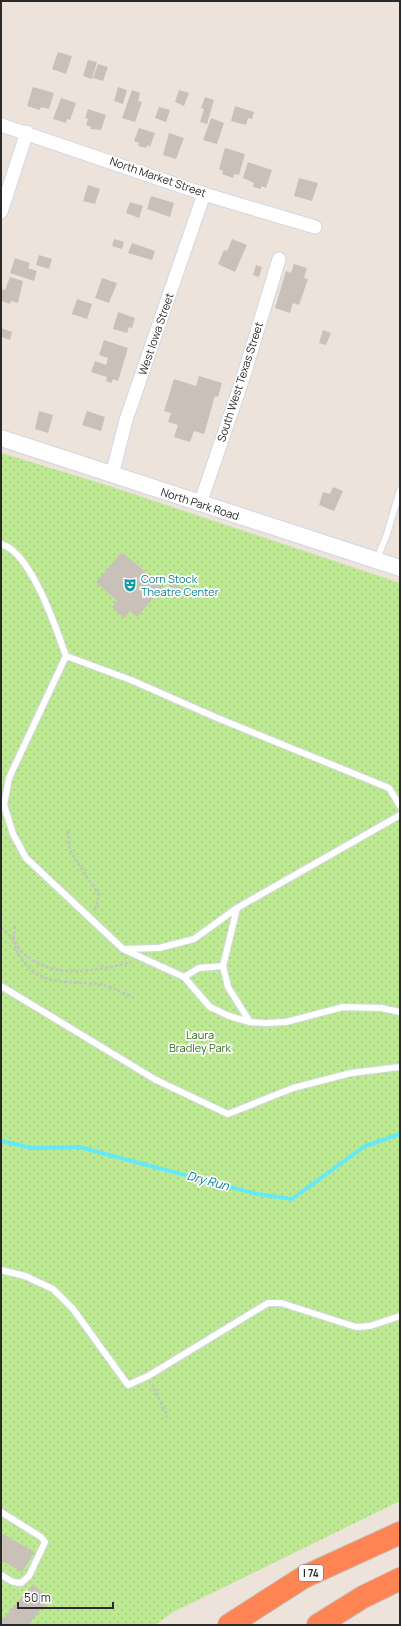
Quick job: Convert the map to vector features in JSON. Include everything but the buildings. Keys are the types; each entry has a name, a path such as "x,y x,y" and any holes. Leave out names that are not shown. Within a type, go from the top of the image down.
{"highway":[{"name":"I 74","path":"229,1625 304,1577 400,1533"},
{"path":"318,1625 363,1597 400,1579"}],"street":[{"name":"North Market Street","path":"1,125 27,132 204,194 315,227"},
{"path":"1,212 27,132"},
{"name":"West Iowa Street","path":"112,475 126,420 204,194"},
{"name":"South West Texas Street","path":"200,504 243,378 279,259"},
{"name":"North Park Road","path":"1,438 400,568"}],"lane":[{"path":"377,561 388,534 400,490"},
{"path":"1,544 9,546 26,565 52,619 66,656 9,778 4,805 13,834 26,858 123,950 184,977 210,1007 229,1016 250,1022 286,1022 343,1007 381,1008 400,1012"},
{"path":"66,656 131,680 215,717 389,788 400,806"},
{"path":"123,950 158,948 194,939 237,908 400,815"},
{"path":"237,908 223,966 228,987 250,1022"},
{"path":"184,977 199,968 223,966"},
{"path":"1,986 156,1080 228,1114 293,1088 351,1073 400,1067"},
{"path":"1,1270 25,1276 53,1290 73,1309 128,1385 148,1376 268,1303 281,1303 356,1327 370,1326 400,1316"},
{"path":"1,1512 41,1536 45,1542 28,1576 21,1583 13,1582 1,1575"}],"path":[{"path":"68,831 70,851 99,895 92,920"},
{"path":"14,926 12,938 14,948 26,966 45,979 104,985 134,998"},
{"path":"1,928 12,938 20,950 30,958 44,966 58,970 72,972 97,970 134,962"},
{"path":"148,1376 168,1417"}],"green space":[{"name":"Laura Bradley Park","path":"1,453 103,484 400,583 400,1501 173,1612 155,1625 1,1625"}],"waterway":[{"name":"Dry Run","path":"1,1141 33,1148 79,1147 257,1194 292,1199 365,1146 400,1134"}],"place":[{"name":"Corn Stock Theatre Center","path":"130,585"}]}
